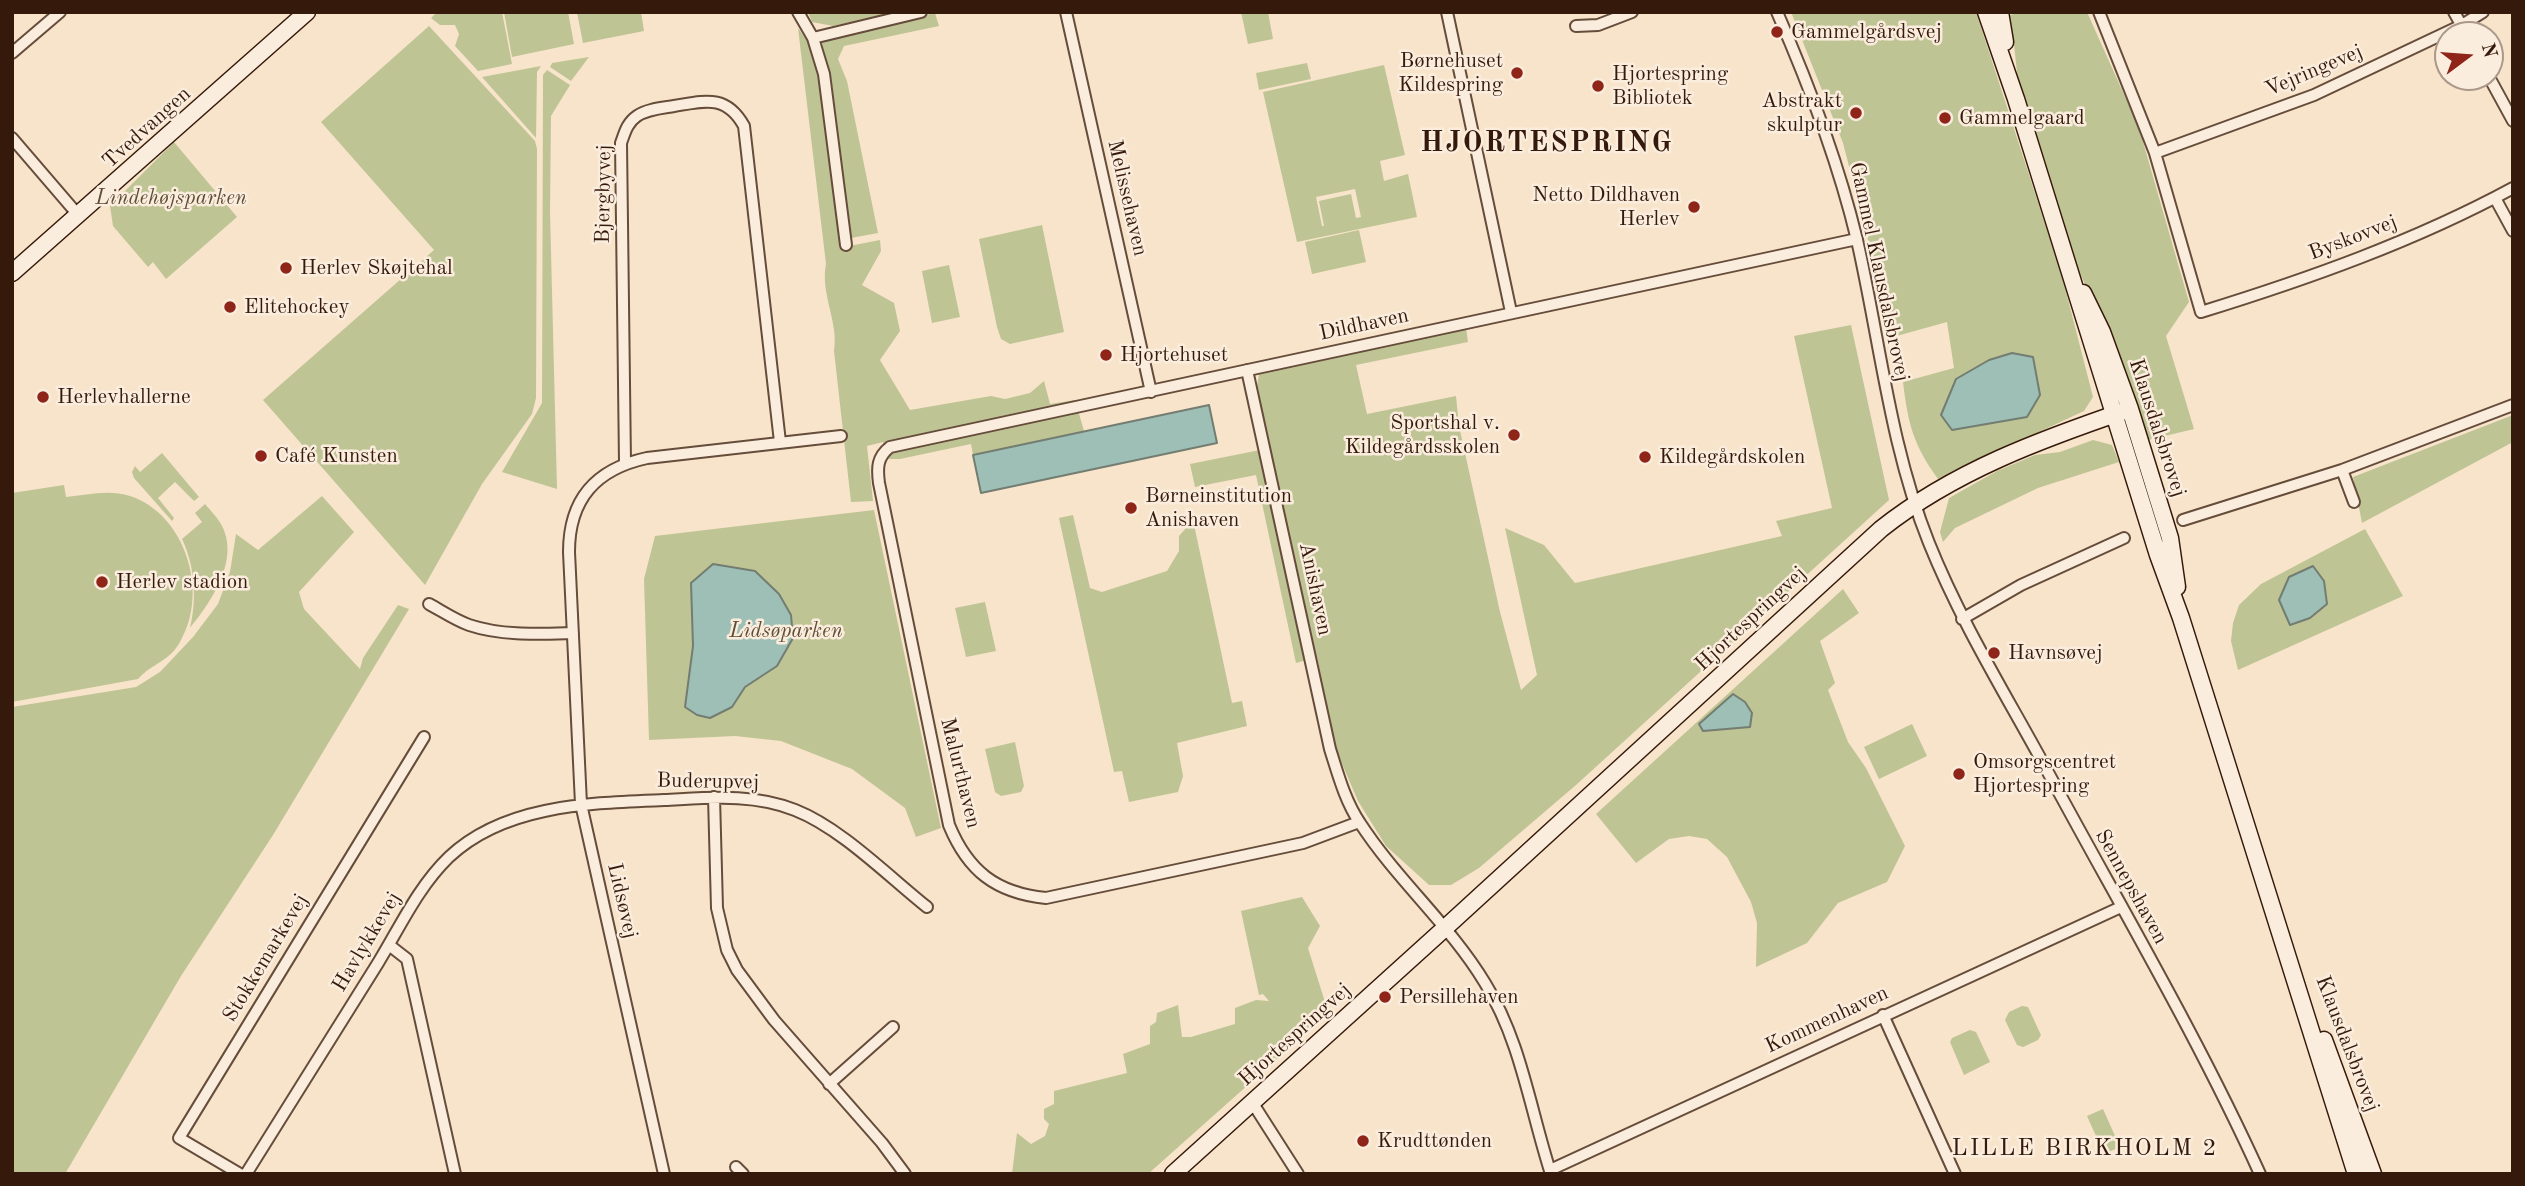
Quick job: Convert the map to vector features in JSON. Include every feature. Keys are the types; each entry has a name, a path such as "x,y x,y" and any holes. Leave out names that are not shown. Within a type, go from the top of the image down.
{"street":[{"path":"12,53 60,12"},
{"name":"Tvedvangen","path":"12,273 307,12"},
{"path":"798,12 813,38 824,74 846,245"},
{"path":"813,38 921,12"},
{"name":"Melissehaven","path":"1066,12 1151,392"},
{"path":"1447,12 1511,312"},
{"path":"1576,26 1598,25 1632,12"},
{"name":"Gammel Klausdalsbrovej","path":"1777,12 1822,121 1857,239 1889,407 1914,505"},
{"name":"Klausdalsbrovej","path":"1986,12 2067,259 2113,415 2281,930 2356,1174"},
{"name":"Klausdalsbrovej","path":"2000,12 2016,99"},
{"path":"2099,12 2155,153"},
{"name":"Vejringevej","path":"2155,153 2314,95 2434,43"},
{"path":"2497,91 2513,121"},
{"name":"Bjergbyvej","path":"625,463 621,143 627,125 638,116 651,110 709,100 725,105 737,113 744,126 780,442"},
{"path":"12,138 79,216"},
{"name":"Byskovvej","path":"2155,153 2201,312 2317,273 2424,232 2513,188"},
{"path":"2495,198 2513,231"},
{"name":"Dildhaven","path":"881,454 890,447 1857,239"},
{"name":"Klausdalsbrovej","path":"2067,259 2102,332 2130,410 2170,538 2181,618"},
{"name":"Anishaven","path":"1248,370 1330,749 1359,822"},
{"path":"2183,520 2342,470 2513,405"},
{"name":"Hjortespringvej","path":"1173,1174 1881,529 1941,487 2008,454 2130,410"},
{"name":"Lidsøvej","path":"664,1174 581,804 569,552 571,523 582,498 594,483 608,471 625,463 647,458 841,436"},
{"name":"Malurthaven","path":"881,454 878,464 879,483 949,825 956,842 978,872 1010,891 1046,898 1284,848 1328,835 1359,822"},
{"path":"2342,470 2354,502"},
{"name":"Sennepshaven","path":"1914,505 1962,618 2204,1061 2260,1174"},
{"path":"1962,618 2021,585 2124,538"},
{"path":"429,604 467,624 490,629 519,634 573,633"},
{"name":"Stokkemarkevej","path":"240,1174 179,1138 424,737"},
{"path":"714,797 717,908 727,950 748,988 905,1174"},
{"name":"Buderupvej","path":"581,804 714,797 772,802 818,820 927,907"},
{"name":"Havlykkevej","path":"246,1174 426,881 450,856 481,834 506,823 581,804"},
{"path":"1359,822 1468,956 1496,1002 1518,1055 1551,1172"},
{"name":"Kommenhaven","path":"1551,1172 1883,1015 2120,907"},
{"name":"Klausdalsbrovej","path":"2281,930 2340,1080 2373,1174"},
{"path":"389,945 407,959 455,1174"},
{"path":"1883,1015 1955,1174"},
{"path":"829,1084 893,1027"},
{"path":"1252,1102 1298,1174"}],"green space":[{"path":"437,12 502,12 512,64 478,71 455,46 459,34 455,25 440,25 431,18"},
{"path":"504,12 568,12 574,44 512,57"},
{"path":"577,12 641,12 644,31 583,43"},
{"path":"808,12 897,12 833,26 812,22"},
{"path":"1241,12 1268,12 1273,39 1248,44"},
{"path":"1791,12 1976,12 2062,276 2093,397 2084,411 1938,479 1913,433 1903,382 1954,368 1947,322 1893,337 1843,143"},
{"path":"2021,12 2087,12 2139,128 2189,302 2166,336 2194,429 2148,440 2108,332 2070,253 2019,90 2013,36 2007,16"},
{"path":"935,13 939,26 844,46 838,59 847,81 878,233 851,238 831,77 821,40"},
{"path":"429,26 535,141 536,398 532,414 482,484 425,585 263,400 434,250 321,122"},
{"path":"798,28 808,42 820,73 844,247 880,240 881,251 862,285 894,303 900,331 880,360 910,410 991,396 1005,399 1030,393 1044,381 1050,404 1075,400 1084,431 973,455 971,444 900,459 885,459 883,442 867,446 873,501 851,502 834,351 834,329 825,286 826,264"},
{"path":"589,57 571,81 550,67 552,63"},
{"path":"1307,63 1311,79 1259,90 1256,73"},
{"path":"1384,65 1405,155 1380,161 1384,181 1408,174 1417,217 1297,242 1263,92","holes":["1355,189 1361,217 1356,218 1351,194 1319,201 1322,226 1316,197"]},
{"path":"541,66 537,72 536,138 482,77"},
{"path":"547,70 570,85 551,116 550,212 557,489 502,472 542,403 543,75"},
{"name":"Lindehøjsparken","path":"174,142 237,217 166,279 153,262 148,267 113,226 110,206"},
{"path":"1042,225 1064,332 1010,344 1001,339 997,327 979,239"},
{"path":"1359,230 1366,262 1312,274 1305,242"},
{"path":"949,265 960,317 932,323 922,271"},
{"path":"1851,325 1889,500 1576,785 1479,868 1451,885 1429,885 1386,846 1358,801 1334,745 1317,657 1296,663 1256,475 1195,487 1190,464 1270,448 1257,386 1259,374 1466,328 1468,342 1356,365 1367,414 1456,396 1459,426 1500,612 1521,690 1537,675 1505,528 1544,545 1575,583 1782,536 1776,521 1832,508 1794,336"},
{"path":"2513,415 2513,442 2362,523 2353,477"},
{"path":"2093,440 2112,445 2119,462 2038,488 1955,528 1943,542 1940,532 1949,498 1997,471 2035,455 2060,452"},
{"path":"162,453 199,497 194,501 175,482 158,498 174,518 172,521 134,478 132,472 135,466 140,472"},
{"name":"Herlev stadion","path":"64,485 66,497 122,494 149,505 165,519 187,556 193,599 189,620 172,653 138,679 12,702 12,493"},
{"path":"322,496 354,532 299,592 304,609 360,669 363,658 398,605 409,609 273,835 181,976 65,1174 12,1174 12,707 136,687 160,672 193,637 218,604 230,572 236,534 258,550"},
{"path":"205,504 222,526 227,539 227,553 225,567 214,594 190,628 194,583 190,560 182,539 202,522 195,513"},
{"name":"Lidsøparken","path":"874,510 941,828 916,837 905,808 852,769 781,741 735,736 649,740 644,579 655,536"},
{"path":"1073,515 1090,588 1102,592 1167,571 1179,551 1179,536 1193,520 1232,703 1242,701 1247,726 1177,743 1183,776 1178,792 1129,802 1122,771 1114,772 1059,518"},
{"path":"2365,529 2403,596 2238,670 2231,641 2239,605 2261,584"},
{"path":"1843,589 1859,613 1820,641 1835,683 1828,690 1848,742 1866,768 1905,846 1887,882 1838,903 1807,943 1756,967 1757,923 1751,902 1727,857 1707,839 1689,836 1669,839 1636,863 1596,814"},
{"path":"985,602 996,651 966,657 955,608"},
{"path":"1912,724 1927,756 1879,779 1864,747"},
{"path":"1015,742 1024,786 1021,792 1001,796 995,792 985,749"},
{"path":"1302,897 1320,926 1308,948 1325,1002 1322,1019 1148,1174 1012,1174 1017,1133 1031,1144 1045,1136 1049,1124 1044,1119 1044,1109 1054,1104 1054,1091 1127,1073 1123,1054 1150,1044 1150,1026 1156,1022 1157,1013 1178,1005 1182,1037 1191,1037 1235,1024 1235,1008 1256,1000 1269,1001 1263,994 1259,995 1241,911"},
{"path":"2022,1006 2028,1007 2041,1035 2038,1040 2023,1047 2017,1045 2005,1020 2009,1012"},
{"path":"1970,1030 1976,1032 1990,1062 1964,1075 1950,1042 1952,1038"},
{"path":"2103,1109 2120,1147 2104,1154 2087,1116"}],"water":[{"path":"2012,353 2033,357 2040,395 2027,417 1952,430 1941,415 1956,379 1989,360"},
{"path":"1209,405 1217,443 981,493 973,455"},
{"path":"713,564 755,571 779,594 791,615 793,638 777,666 745,687 732,707 710,718 697,715 685,707 693,646 691,583"},
{"path":"2313,566 2324,581 2327,604 2310,618 2290,625 2279,600 2289,577"},
{"path":"1733,694 1745,702 1752,713 1750,727 1703,731 1699,724"}],"place":[{"name":"Gammelgårdsvej","path":"1777,32"},
{"name":"Børnehuset Kildespring","path":"1517,73"},
{"name":"Hjortespring Bibliotek","path":"1598,86"},
{"name":"Abstrakt skulptur","path":"1856,113"},
{"name":"Gammelgaard","path":"1945,118"},
{"name":"Netto Dildhaven Herlev","path":"1694,207"},
{"name":"Herlev Skøjtehal","path":"286,268"},
{"name":"Elitehockey","path":"230,307"},
{"name":"Hjortehuset","path":"1106,355"},
{"name":"Herlevhallerne","path":"43,397"},
{"name":"Sportshal v. Kildegårdsskolen","path":"1514,435"},
{"name":"Café Kunsten","path":"261,456"},
{"name":"Kildegårdskolen","path":"1645,457"},
{"name":"Børneinstitution Anishaven","path":"1131,508"},
{"name":"Herlev stadion","path":"102,582"},
{"name":"Havnsøvej","path":"1994,653"},
{"name":"Omsorgscentret Hjortespring","path":"1959,774"},
{"name":"Persillehaven","path":"1385,997"},
{"name":"Krudttønden","path":"1363,1141"}],"district":[{"name":"HJORTESPRING","path":"1547,144"},
{"name":"LILLE BIRKHOLM 2","path":"2085,1149"}]}
